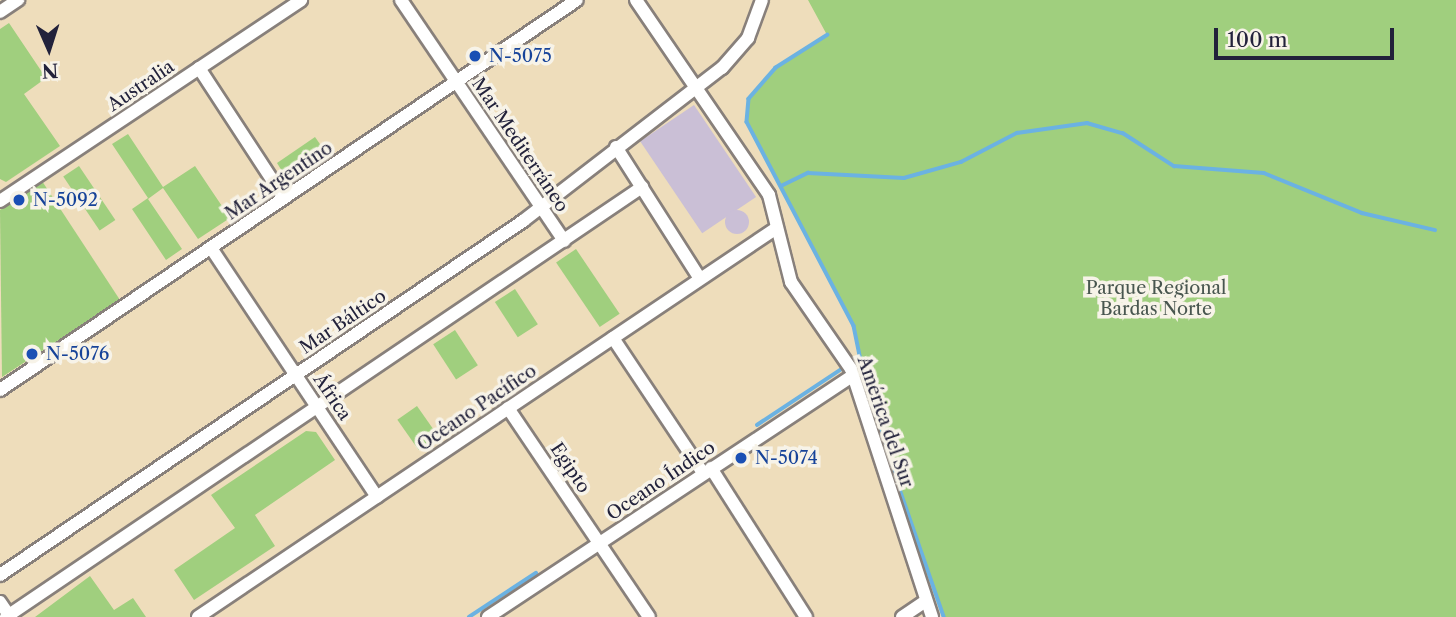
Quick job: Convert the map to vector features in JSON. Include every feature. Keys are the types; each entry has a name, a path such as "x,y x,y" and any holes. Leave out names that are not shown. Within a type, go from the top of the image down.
{"street":[{"path":"0,12 18,0"},
{"name":"Australia","path":"0,201 301,0"},
{"name":"Mar Mediterráneo","path":"401,0 564,241"},
{"name":"Mar Argentino","path":"0,390 577,0"},
{"name":"América del Sur","path":"636,0 769,195 775,229 791,282 853,375 932,617"},
{"name":"Mar Báltico","path":"0,575 540,206 615,147 697,88 742,46 762,0"},
{"path":"199,68 284,198"},
{"path":"615,147 701,279"},
{"path":"0,602 8,616 642,187"},
{"name":"Océano Pacífico","path":"198,617 775,229"},
{"name":"África","path":"211,248 377,497"},
{"path":"613,338 806,617"},
{"name":"Oceano Índico","path":"488,617 853,375"},
{"name":"Egipto","path":"508,408 649,617"},
{"path":"902,617 926,601"}],"shaded area":[{"path":"694,105 756,197 702,233 640,141"},
{"path":"737,210 748,217 749,222 742,233 737,234 726,227 725,222 732,211"}],"green space":[{"name":"Parque Regional Bardas Norte","path":"808,0 1456,0 1456,617 944,617 869,400 854,326 747,122 749,99 776,68 827,35"},
{"path":"9,23 46,78 24,94 60,146 6,182 0,179 0,29"},
{"path":"128,134 163,187 195,166 230,218 198,239 163,188 148,199 182,249 166,260 132,209 148,198 112,144"},
{"path":"315,137 327,154 285,176 277,163"},
{"path":"79,166 115,220 100,231 63,177"},
{"path":"42,181 120,300 2,377 0,210"},
{"path":"576,249 620,314 600,327 556,262"},
{"path":"515,289 538,324 518,337 495,302"},
{"path":"455,330 478,365 456,379 433,344"},
{"path":"417,406 438,436 419,450 397,420"},
{"path":"306,431 316,432 335,460 255,515 275,546 194,600 174,570 235,528 211,495"},
{"path":"90,576 114,610 133,598 146,617 35,617"}],"waterway":[{"path":"828,35 776,68 749,99 747,122 854,326 869,400 944,617"},
{"path":"781,186 808,173 904,178 961,162 1017,133 1087,123 1123,133 1174,166 1264,173 1362,213 1435,230"},
{"path":"757,425 843,368"},
{"path":"469,617 536,573"}],"place":[{"name":"N-5075","path":"475,56"},
{"name":"N-5092","path":"19,200"},
{"name":"N-5076","path":"32,354"},
{"name":"N-5074","path":"741,458"}]}
